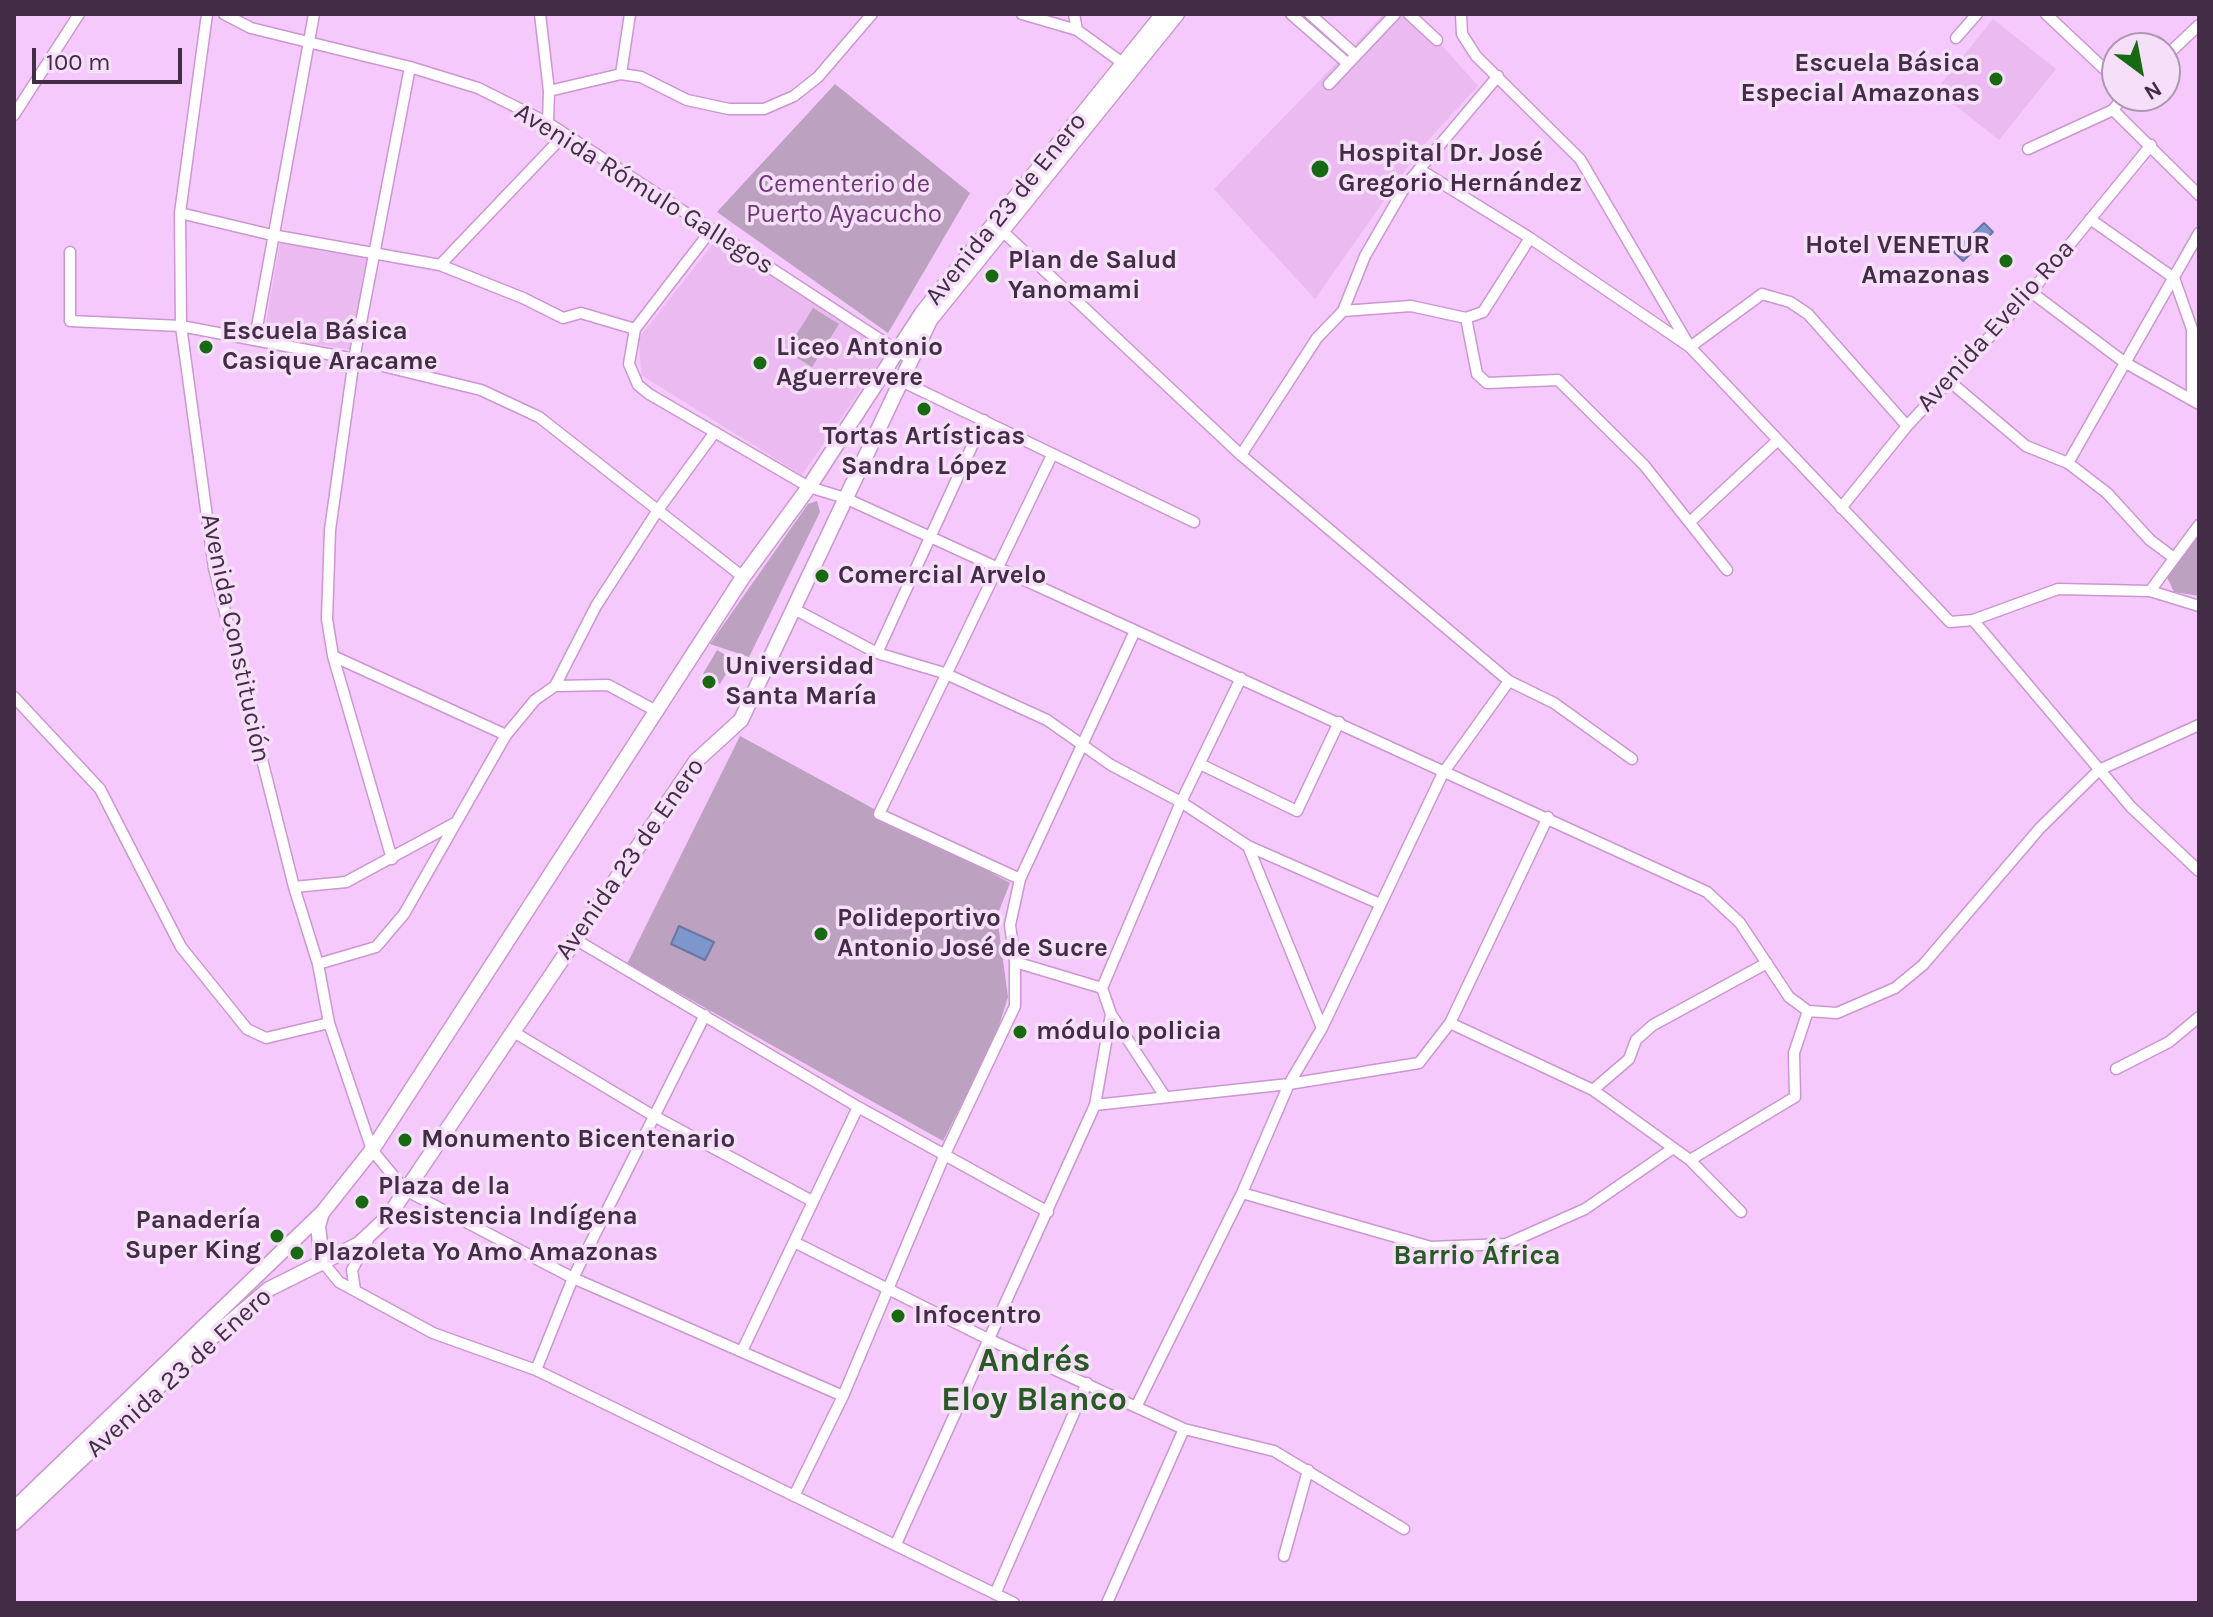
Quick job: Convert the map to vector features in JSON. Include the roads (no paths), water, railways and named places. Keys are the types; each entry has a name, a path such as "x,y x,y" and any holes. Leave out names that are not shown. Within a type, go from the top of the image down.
{"main road":[{"name":"Avenida 23 de Enero","path":"14,1509 322,1213 372,1150 743,577 997,226 1163,14"},
{"name":"Avenida 23 de Enero","path":"997,226 1177,14"},
{"name":"Avenida 23 de Enero","path":"14,1523 215,1334 269,1289 370,1237 696,761 741,720 901,381 904,355"},
{"path":"322,1213 319,1237 322,1261"},
{"path":"319,1237 331,1251 348,1249"}],"street":[{"name":"Avenida Constitución","path":"207,14 180,213 181,326 214,568 294,887 318,964 329,1023 372,1150 405,1190"},
{"name":"Avenida Rómulo Gallegos","path":"224,14 251,28 410,67 478,88 548,123 904,355"},
{"path":"255,338 314,14"},
{"path":"540,14 549,91 548,123"},
{"path":"621,74 630,14"},
{"path":"549,91 621,74 641,77 687,100 729,109 764,109 794,96 818,77 872,14"},
{"path":"1022,14 1077,30 1124,64"},
{"path":"1074,14 1077,30"},
{"path":"1291,14 1347,63"},
{"path":"1310,14 1356,55"},
{"path":"1329,84 1395,14"},
{"path":"1409,14 1437,40"},
{"path":"1461,14 1462,34 1476,56 1580,159 1690,347"},
{"path":"1956,38 1977,14"},
{"path":"2046,14 2101,66"},
{"path":"14,115 74,16"},
{"path":"2181,42 2199,25"},
{"path":"392,859 333,656 327,619 330,530 354,359 410,67"},
{"path":"1241,455 1317,338 1343,311 1365,256 1419,169 1498,76"},
{"path":"2028,149 2109,112"},
{"path":"2115,112 2199,195"},
{"path":"440,265 565,134"},
{"name":"Avenida Evelio Roa","path":"1841,508 1907,426 2031,292 2151,145"},
{"path":"1419,169 1530,238 1690,347 1950,622 1973,620 2058,589 2150,591 2199,606"},
{"path":"180,213 272,235 440,265 523,298 563,318 581,313 635,329"},
{"path":"2090,219 2174,278 2192,329 2195,402"},
{"path":"997,226 1241,455 1509,681 1554,703 1632,759"},
{"path":"712,229 635,329 629,364 638,385 809,487 845,498 928,539 1339,722 1443,773 1548,817 1707,892 1740,923 1789,997 1808,1011 1837,1013 1895,988 1923,965 2040,828 2099,770 2199,725"},
{"path":"2068,463 2199,233"},
{"path":"1343,311 1411,306 1466,318 1483,312 1530,238"},
{"path":"70,252 70,321 181,326 255,338 481,390 539,417 743,577"},
{"path":"2031,292 2124,362 2195,402"},
{"path":"1690,347 1762,294 1773,295 1808,314 1907,426"},
{"path":"1466,318 1477,374 1487,383 1558,380 1644,465 1727,570"},
{"path":"1948,380 2026,446 2068,463 2107,493 2150,540 2174,558"},
{"path":"901,381 1194,522"},
{"path":"877,653 984,420"},
{"path":"318,964 376,947 404,914 506,735 517,718 555,686 596,606 658,510 715,432"},
{"path":"1691,521 1778,440"},
{"path":"1020,879 879,814 944,673 1052,455"},
{"path":"2150,591 2199,525"},
{"path":"794,609 877,653 944,673 1047,720 1080,745 1181,802 1248,846 1380,904"},
{"path":"1973,620 2131,807 2199,871"},
{"path":"794,1496 843,1396 945,1154 1015,1006 1015,962 1010,925 1020,879 1134,633"},
{"path":"333,656 506,735"},
{"path":"1164,1095 1111,1014 1102,988 1181,802 1241,678"},
{"path":"1137,1405 1242,1193 1289,1084 1322,1028 1443,773 1509,681"},
{"path":"555,686 608,685 658,712"},
{"path":"14,697 100,789 181,947 247,1029 266,1038 329,1023"},
{"path":"1200,764 1297,811 1339,722"},
{"path":"1095,1105 1164,1095 1289,1084 1419,1063 1450,1023 1548,817"},
{"path":"294,887 346,882 457,822"},
{"path":"1248,846 1322,1028"},
{"path":"573,938 858,1107 1048,1212"},
{"path":"1015,962 1102,988"},
{"path":"1593,1090 1629,1059 1636,1040 1653,1025 1767,963"},
{"path":"1690,1160 1795,1097 1794,1053 1808,1011"},
{"path":"896,1544 1095,1105 1111,1014"},
{"path":"536,1370 573,1278 652,1115 705,1015"},
{"path":"2116,1069 2169,1042 2199,1017"},
{"path":"1450,1023 1593,1090 1690,1160 1741,1212"},
{"path":"512,1031 652,1115 812,1201"},
{"path":"742,1351 858,1107"},
{"path":"1242,1193 1431,1247 1506,1244 1585,1209 1672,1149"},
{"path":"405,1190 573,1278 843,1396"},
{"path":"355,1290 352,1270 370,1237"},
{"path":"794,1242 988,1339 1184,1429 1274,1451 1404,1529"},
{"path":"322,1261 333,1276 433,1333 536,1370 1014,1603"},
{"path":"995,1594 1087,1383"},
{"path":"1107,1603 1184,1429"},
{"path":"1284,1556 1308,1470"}],"water":[{"path":"1984,223 1993,232 1963,261 1954,252"},
{"path":"679,926 714,942 705,960 671,944"}],"place":[{"name":"Escuela Básica Especial Amazonas","path":"1996,79"},
{"name":"Hospital Dr. José Gregorio Hernández","path":"1320,169"},
{"name":"Hotel VENETUR Amazonas","path":"2006,261"},
{"name":"Plan de Salud Yanomami","path":"992,276"},
{"name":"Escuela Básica Casique Aracame","path":"206,347"},
{"name":"Liceo Antonio Aguerrevere","path":"760,363"},
{"name":"Tortas Artísticas Sandra López","path":"924,409"},
{"name":"Comercial Arvelo","path":"822,576"},
{"name":"Universidad Santa María","path":"709,682"},
{"name":"Polideportivo Antonio José de Sucre","path":"821,934"},
{"name":"módulo policia","path":"1020,1032"},
{"name":"Monumento Bicentenario","path":"405,1140"},
{"name":"Plaza de la Resistencia Indígena","path":"362,1202"},
{"name":"Panadería Super King","path":"277,1236"},
{"name":"Plazoleta Yo Amo Amazonas","path":"297,1253"},
{"name":"Infocentro","path":"898,1316"}],"district":[{"name":"Barrio África","path":"1477,1256"},
{"name":"Andrés Eloy Blanco","path":"1034,1380"}],"park label":[{"name":"Cementerio de Puerto Ayacucho","path":"844,200"}]}
